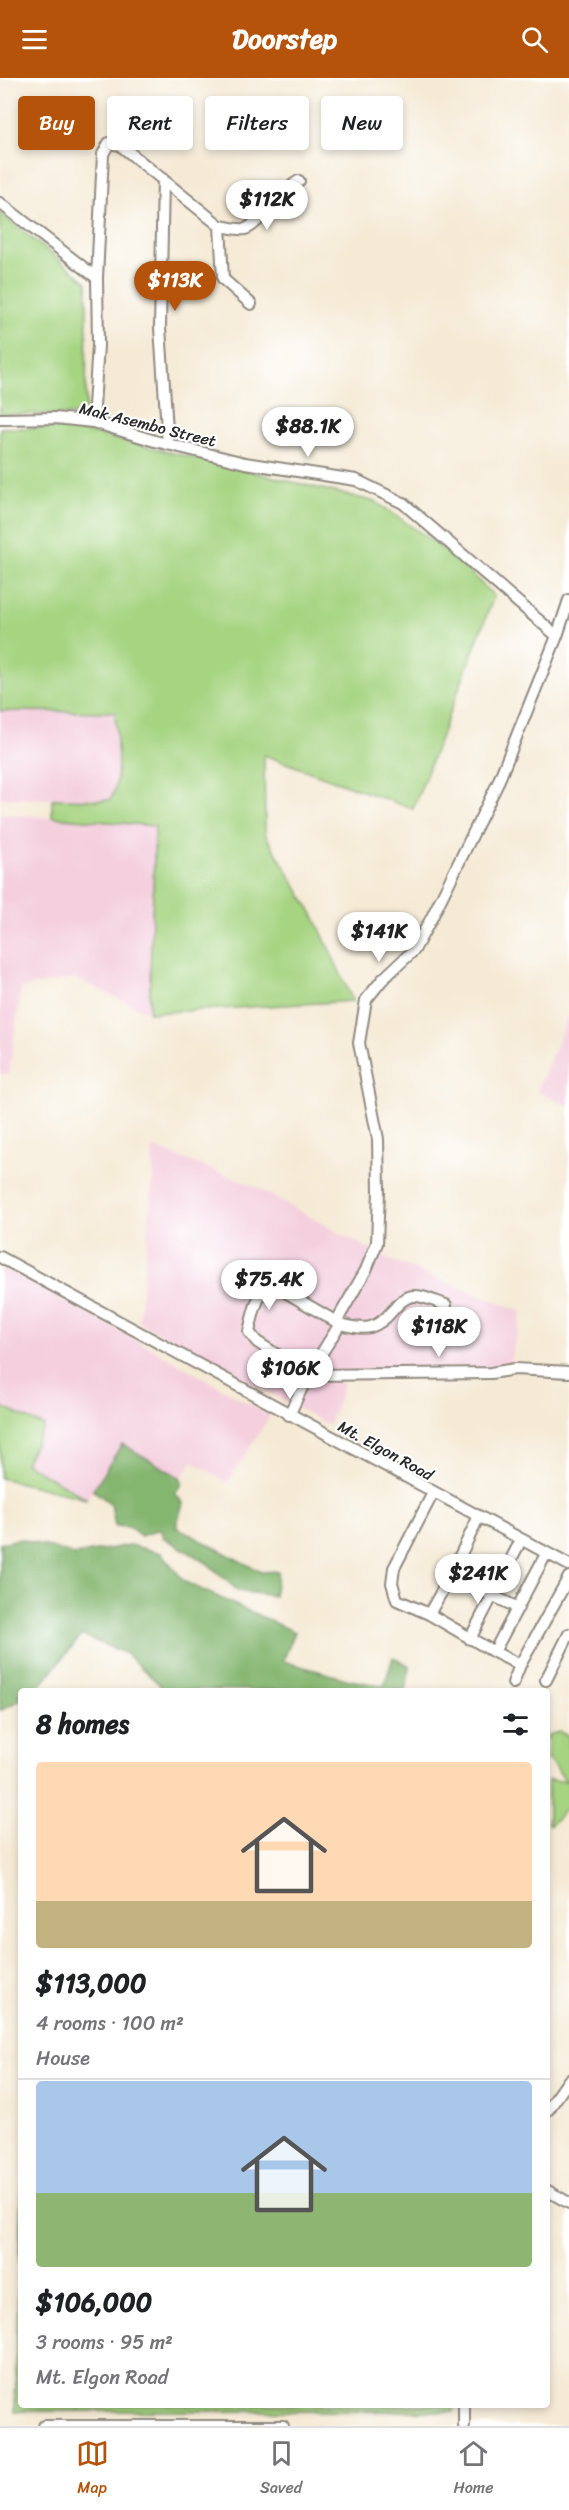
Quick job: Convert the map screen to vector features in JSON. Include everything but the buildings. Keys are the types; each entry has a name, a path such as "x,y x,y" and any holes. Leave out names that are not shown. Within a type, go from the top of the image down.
{"street":[{"path":"93,423 98,345 97,278 103,154 109,143 120,145 220,226 245,229 254,224 285,189 299,181"},
{"path":"163,179 160,328 168,444"},
{"path":"0,203 97,278"},
{"path":"220,226 223,279 251,304"},
{"name":"Mak Asembo Street","path":"0,419 55,418 93,423 245,463 356,480 403,503 557,636"},
{"path":"289,1415 366,1270 377,1243 378,1139 359,1043 366,1000 381,980 414,950 431,919 497,785 557,636 569,600"},
{"name":"Mt. Elgon Road","path":"0,1257 569,1565"},
{"path":"446,1305 416,1296 408,1297 400,1302 381,1324 356,1328 338,1323 270,1283 262,1289 249,1332 251,1337 308,1376 491,1373 515,1369 569,1372"},
{"path":"434,1493 394,1568 392,1583 397,1599 429,1614 520,1665"},
{"path":"429,1614 451,1575 479,1516"},
{"path":"470,1639 521,1540"},
{"path":"494,1652 546,1554"},
{"path":"451,1575 518,1608"},
{"path":"513,1683 520,1665 569,1577"},
{"path":"546,1680 569,1634"},
{"path":"550,2107 569,2080"},
{"path":"550,2192 569,2203"},
{"path":"464,2408 464,2426"},
{"path":"44,2426 283,2426"}],"shaded area":[{"path":"0,711 115,711 117,777 115,793 110,800 0,798"},
{"path":"0,814 155,825 149,1013 75,978 21,988 9,1074 0,1074"},
{"path":"569,1017 569,1106 537,1092"},
{"path":"152,1147 252,1185 385,1258 522,1312 509,1366 325,1371 344,1384 329,1425 139,1322 153,1176"},
{"path":"0,1267 75,1305 270,1416 227,1483 193,1461 181,1478 122,1444 87,1499 25,1463 44,1426 0,1406"}],"green space":[{"path":"0,213 87,282 86,415 0,414"},
{"path":"0,428 70,428 376,502 451,554 494,596 413,809 264,755 265,834 314,916 353,1001 149,1013 155,826 52,817 52,799 110,800 114,792 118,770 115,712 0,711"},
{"path":"0,1406 44,1426 25,1463 87,1499 0,1478"},
{"path":"122,1444 181,1478 182,1484 175,1494 183,1503 176,1527 261,1572 278,1571 274,1596 238,1591 207,1563 163,1537 160,1529 141,1536 129,1527 115,1526 111,1504 93,1490"},
{"path":"21,1539 75,1555 130,1545 161,1553 185,1582 295,1632 283,1661 350,1680 384,1686 393,1657 410,1666 405,1688 161,1688 126,1654 82,1635 38,1688 18,1688 18,1701 0,1711 0,1543"},
{"path":"560,1732 569,1737 569,1806 550,1825 550,1780 566,1781 550,1761 550,1734"},
{"path":"18,2298 18,2408 454,2408 454,2411 15,2411"}]}
